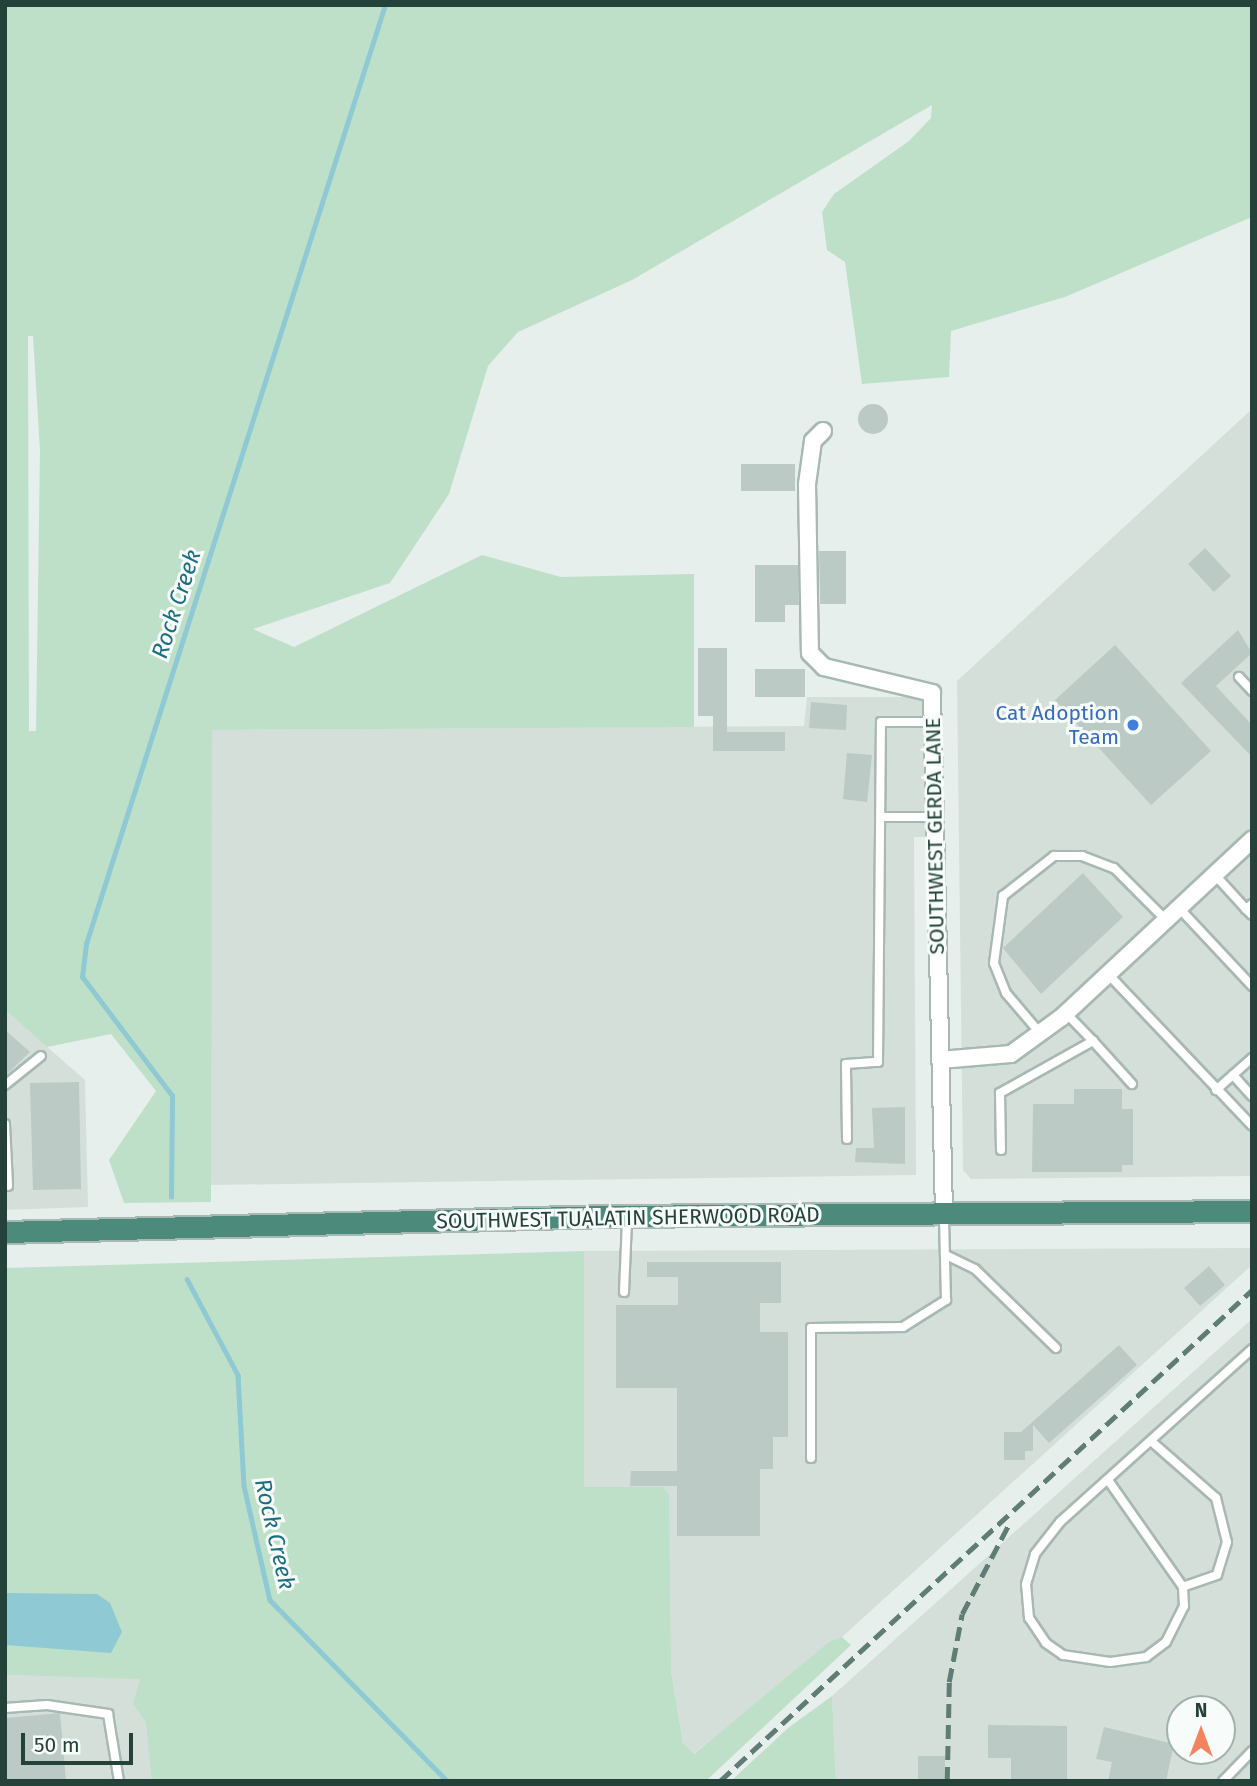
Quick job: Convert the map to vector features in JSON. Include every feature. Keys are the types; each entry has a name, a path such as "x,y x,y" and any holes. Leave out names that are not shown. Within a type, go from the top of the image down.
{"highway":[{"name":"SOUTHWEST TUALATIN SHERWOOD ROAD","path":"5,1232 628,1216 1252,1211"}],"street":[{"name":"SOUTHWEST GERDA LANE","path":"823,431 813,441 807,484 810,653 824,667 919,684 932,693 944,1213"},
{"path":"940,1060 1011,1054 1066,1013 1252,840"}],"lane":[{"path":"1239,677 1252,691"},
{"path":"847,1139 846,1064 878,1062 881,722 933,722"},
{"path":"881,817 935,817"},
{"path":"1040,1033 1006,993 994,963 1003,896 1054,856 1082,856 1114,869 1166,920"},
{"path":"1215,875 1250,909"},
{"path":"1179,908 1252,986"},
{"path":"1108,974 1252,1126"},
{"path":"1066,1013 1132,1084"},
{"path":"1001,1150 1000,1093 1093,1041"},
{"path":"5,1085 41,1056"},
{"path":"1216,1090 1252,1058"},
{"path":"1233,1075 1252,1096"},
{"path":"5,1124 8,1186"},
{"path":"811,1458 811,1328 903,1327 946,1300 944,1213"},
{"path":"624,1292 628,1216"},
{"path":"946,1255 975,1269 1056,1348"},
{"path":"1108,1480 1183,1587 1178,1622 1166,1642 1146,1657 1110,1662 1063,1655 1046,1643 1029,1618 1026,1584 1035,1554 1108,1480 1252,1349"},
{"path":"1151,1441 1216,1498 1227,1542 1217,1575 1183,1587"},
{"path":"5,1708 61,1706 108,1714 119,1781"},
{"path":"1223,1781 1252,1751"}],"shaded area":[{"path":"1252,409 1252,1176 971,1179 963,1170 957,681"},
{"path":"807,697 940,697 941,837 914,837 916,1175 211,1185 211,730 804,726"},
{"path":"5,1010 85,1080 88,1207 5,1210"},
{"path":"1252,1248 1252,1265 842,1637 693,1754 683,1743 671,1671 662,1487 584,1488 584,1251"},
{"path":"1252,1319 1252,1781 836,1781 832,1696"},
{"path":"5,1675 166,1679 169,1781 5,1781"}],"green space":[{"path":"5,5 1252,5 1252,217 1065,297 951,331 949,377 862,384 845,262 827,250 822,212 834,194 909,141 931,118 932,105 632,280 518,332 488,366 449,494 390,583 253,629 294,647 482,555 561,577 694,574 694,727 212,730 211,1202 124,1203 109,1160 156,1091 111,1034 47,1047 5,1010","holes":["28,336 33,336 40,450 36,731 29,731"]},
{"path":"584,1251 584,1487 662,1487 669,1494 671,1671 683,1743 694,1754 829,1642 842,1637 851,1645 706,1781 152,1781 146,1722 133,1704 140,1679 5,1675 5,1268"},
{"path":"832,1696 836,1781 731,1781 788,1728"}],"water":[{"path":"5,1593 97,1594 110,1603 122,1632 111,1653 5,1645"}],"building":[{"path":"873,404 884,408 888,419 884,430 873,434 862,430 858,419 862,408"},
{"path":"741,464 795,464 795,491 741,491"},
{"path":"1205,548 1231,576 1214,592 1188,564"},
{"path":"819,551 846,551 846,604 820,604"},
{"path":"755,565 798,565 799,605 785,605 785,622 755,622"},
{"path":"1238,630 1252,653 1216,686 1252,725 1252,757 1181,683"},
{"name":"Cat Adoption Team","path":"1115,645 1211,751 1151,805 1055,700"},
{"path":"698,648 727,648 727,732 785,732 785,751 713,751 713,716 698,716"},
{"path":"755,669 805,669 805,697 755,697"},
{"path":"811,702 847,705 846,730 809,728"},
{"path":"847,753 872,755 867,802 843,799"},
{"path":"1083,873 1123,917 1041,994 1003,948"},
{"path":"5,1030 30,1052 5,1076"},
{"path":"79,1082 81,1189 33,1190 30,1083"},
{"path":"1074,1089 1122,1089 1122,1109 1133,1109 1133,1165 1122,1165 1122,1172 1032,1172 1033,1104 1074,1104"},
{"path":"905,1107 905,1164 855,1162 856,1148 874,1148 872,1108"},
{"path":"647,1262 781,1262 781,1303 760,1303 760,1332 788,1332 788,1437 773,1437 773,1469 760,1469 760,1536 677,1536 677,1486 630,1486 631,1471 677,1471 677,1388 616,1388 616,1305 678,1305 678,1277 647,1277"},
{"path":"1209,1266 1225,1285 1200,1306 1184,1288"},
{"path":"1119,1345 1137,1365 1049,1443 1033,1425 1033,1451 1025,1451 1025,1460 1004,1460 1004,1432 1021,1432"},
{"path":"60,1713 66,1781 5,1781 5,1718"},
{"path":"988,1725 1067,1726 1067,1781 1011,1781 1011,1758 988,1758"},
{"path":"1104,1727 1166,1742 1166,1765 1169,1765 1166,1781 1108,1781 1112,1762 1096,1759"},
{"path":"918,1756 945,1756 945,1781 918,1781"}],"waterway":[{"name":"Rock Creek","path":"171,1197 172,1096 82,977 86,944 385,5"},
{"name":"Rock Creek","path":"187,1279 238,1375 244,1486 270,1600 447,1781"}],"railway":[{"path":"720,1781 1252,1290"},
{"path":"947,1781 949,1682 962,1614 1010,1522"}],"place":[{"name":"Cat Adoption Team","path":"1133,725"}]}
